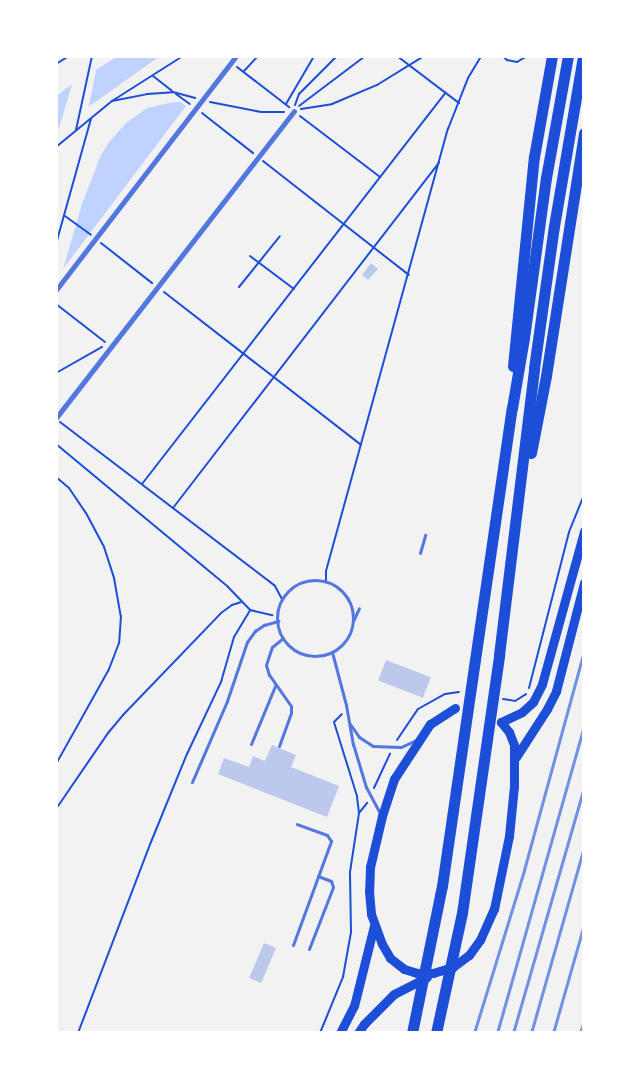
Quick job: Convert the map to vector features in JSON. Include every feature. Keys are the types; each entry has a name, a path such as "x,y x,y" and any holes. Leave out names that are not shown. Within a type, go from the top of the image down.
{"highway":[{"path":"512,408 514,347 534,157 552,56"},
{"path":"412,1033 442,886 546,178 568,56"},
{"path":"436,1033 462,913 500,655 534,368 553,236 583,56"},
{"path":"515,534 546,376 584,134"}],"main road":[{"path":"358,1033 364,1024 394,994 433,974 453,967 469,955 480,940 494,909 509,836 515,759 512,738 502,722 522,712 533,702 542,684 584,531"},
{"path":"515,759 548,709 556,691 584,583"},
{"path":"433,974 410,971 390,958 374,926 369,879 382,816 394,779 418,739 430,724 455,708"},
{"path":"340,1033 354,1006 374,926"}],"street":[{"path":"56,290 197,110 236,56"},
{"path":"56,419 294,110"}],"lane":[{"path":"420,553 425,535"},
{"path":"353,621 352,609 348,598 342,591 326,581 314,580 301,582 290,589 282,599 277,617 283,638 294,650 306,655 319,656 332,652 346,639 359,608"},
{"path":"192,782 227,701 248,642 255,631 264,625 278,622"},
{"path":"279,746 291,713 286,697 275,686 266,665 272,647 283,638"},
{"path":"332,652 349,722 352,744 366,788 382,816"},
{"path":"251,744 275,686"},
{"path":"349,722 359,737 373,746 401,747 418,739"},
{"path":"293,945 330,837 297,824"},
{"path":"309,949 332,887 331,881 318,876"}],"path":[{"path":"56,64 69,56"},
{"path":"76,130 92,56"},
{"path":"56,147 112,101 183,56"},
{"path":"243,71 258,56"},
{"path":"286,104 314,56"},
{"path":"294,110 299,94 337,56"},
{"path":"294,110 365,56"},
{"path":"397,56 459,103"},
{"path":"112,101 147,94 173,92 261,112 294,110 332,104 377,85 425,56"},
{"path":"326,581 326,571 448,129 468,78 481,56"},
{"path":"503,56 507,60 517,62 527,56"},
{"path":"232,62 380,177"},
{"path":"153,76 409,274"},
{"path":"142,484 445,93"},
{"path":"56,244 91,118"},
{"path":"173,508 440,160"},
{"path":"65,216 361,445"},
{"path":"239,287 280,236"},
{"path":"250,256 294,288"},
{"path":"56,304 107,344 56,373"},
{"path":"56,419 274,586 282,599"},
{"path":"56,444 250,610 277,617"},
{"path":"56,477 69,488 86,513 104,546 114,578 121,616 119,642 108,671 56,764"},
{"path":"56,809 108,733 123,715 221,613 232,605 242,602"},
{"path":"78,1033 151,842 191,746 221,682 234,637 250,610"},
{"path":"320,1033 343,977 350,932 350,872 359,813 357,796 334,722 346,712"}],"water":[{"path":"118,56 160,56 56,130 56,97 65,89"},
{"path":"181,102 186,106 63,269 82,204 101,155 109,142 126,123 147,108"}],"pier":[{"path":"97,66 88,110 58,132 73,81"}],"building":[{"path":"371,263 378,269 368,280 362,275"},
{"path":"386,660 431,677 423,698 378,681"},
{"path":"272,745 296,755 291,767 339,786 327,817 218,774 224,758 249,767 253,756 265,761"},
{"path":"264,943 276,948 261,983 249,978"}],"railway":[{"path":"474,1033 524,870 584,651"},
{"path":"497,1033 584,725"},
{"path":"513,1033 584,787"},
{"path":"531,1033 584,847"},
{"path":"553,1033 584,924"},
{"path":"580,1033 584,1021"}]}
